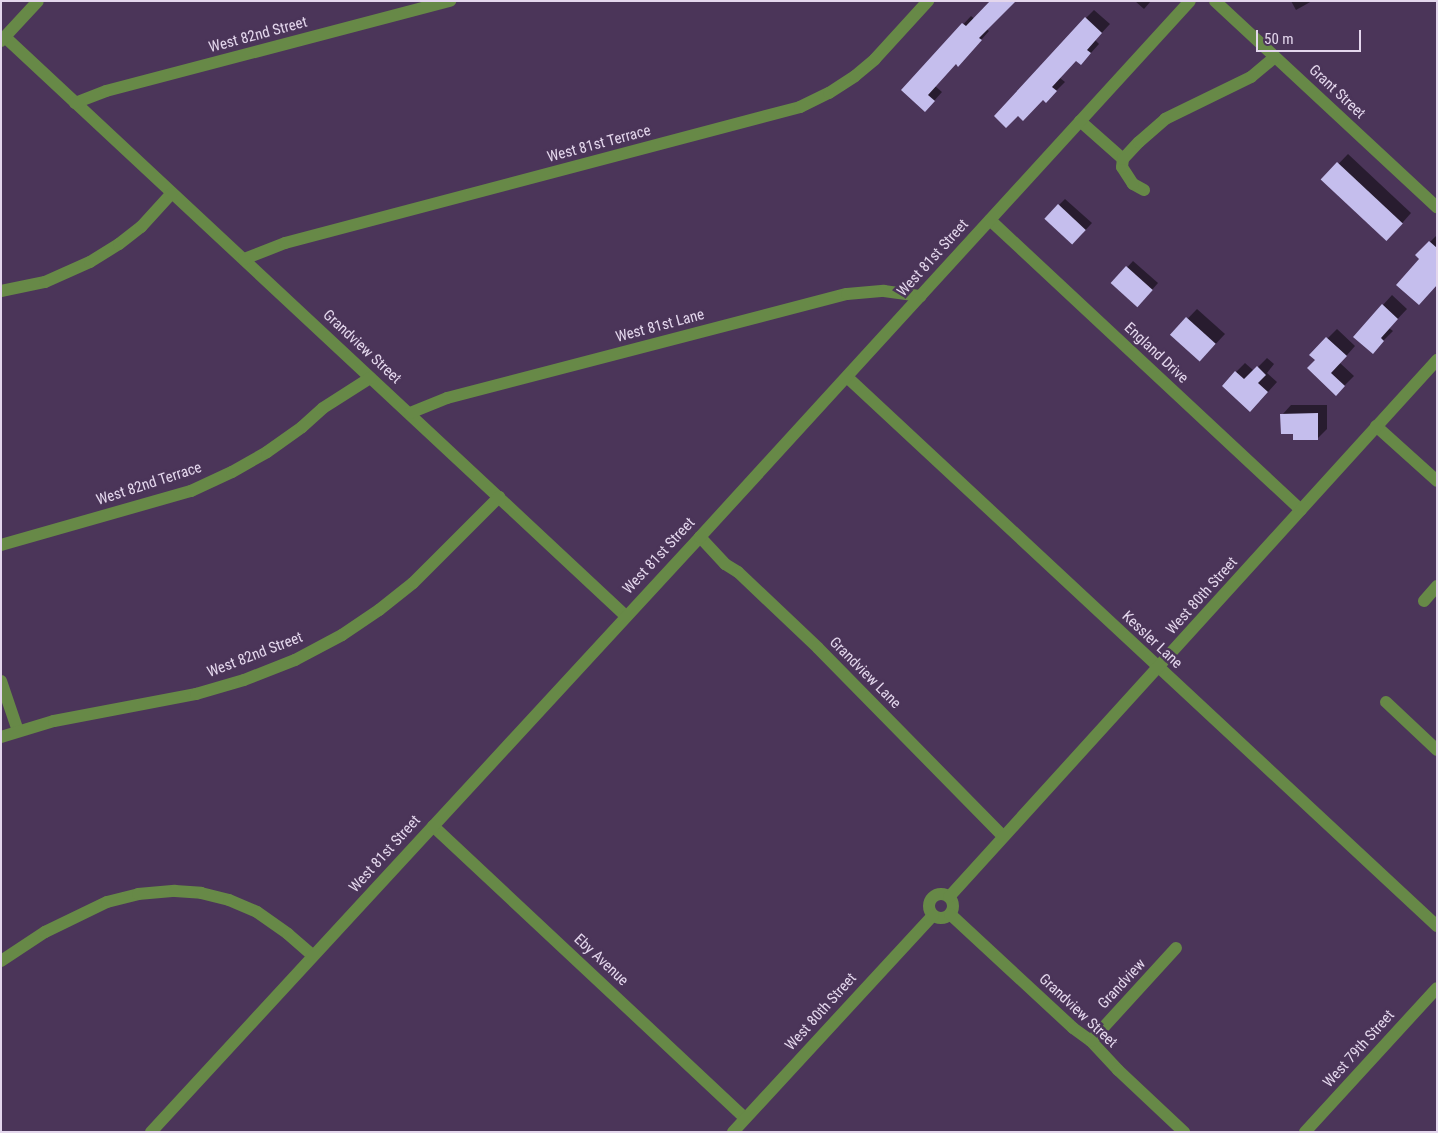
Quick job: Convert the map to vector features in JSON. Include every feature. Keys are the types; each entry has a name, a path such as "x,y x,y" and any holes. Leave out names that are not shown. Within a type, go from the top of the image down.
{"street":[{"path":"38,1 3,39 75,103"},
{"name":"West 82nd Street","path":"75,103 106,91 450,1"},
{"name":"West 81st Terrace","path":"244,259 285,243 800,107 829,93 856,76 875,59 928,1"},
{"name":"West 81st Street","path":"151,1132 700,537 1190,1"},
{"name":"Grant Street","path":"1215,1 1437,207"},
{"path":"1144,190 1133,184 1126,175 1122,167 1123,159 1165,120 1251,77 1275,57"},
{"name":"Grandview Street","path":"75,103 626,616"},
{"path":"1080,121 1123,159"},
{"path":"1,291 45,282 90,262 119,244 141,227 171,194"},
{"name":"England Drive","path":"990,220 1301,510"},
{"name":"West 81st Lane","path":"410,413 448,398 847,294 884,291 921,296"},
{"name":"West 80th Street","path":"949,897 1437,360"},
{"name":"West 82nd Terrace","path":"1,545 191,490 232,472 267,452 302,428 323,408 370,378"},
{"name":"Kessler Lane","path":"846,378 1437,926"},
{"path":"1376,426 1437,481"},
{"name":"West 82nd Street","path":"1,737 54,721 196,694 244,680 295,660 342,635 379,610 413,583 499,498"},
{"name":"Grandview Lane","path":"700,537 725,564 738,572 818,648 1003,836"},
{"path":"1424,601 1437,586"},
{"path":"1,680 18,731"},
{"path":"1386,702 1437,750"},
{"name":"Eby Avenue","path":"433,826 746,1118"},
{"path":"1,961 45,932 107,902 138,894 175,891 201,893 229,900 257,912 288,934 313,956"},
{"path":"941,893 949,897 953,906 950,914 940,918 933,915 928,906 931,899 941,893"},
{"name":"Grandview Street","path":"950,914 1073,1028 1091,1041 1118,1070 1184,1132"},
{"name":"West 80th Street","path":"733,1132 933,915"},
{"name":"Grandview","path":"1091,1041 1149,980 1176,948"},
{"name":"West 79th Street","path":"1305,1132 1437,988"}],"building":[{"path":"990,1 1016,1 979,38 982,40 958,67 956,64 928,95 935,101 925,112 901,90 962,23 966,26"},
{"path":"1085,17 1102,33 1087,50 1091,53 1081,65 1076,61 1052,87 1057,91 1046,103 1043,100 1023,121 1018,116 1006,128 994,116"},
{"path":"1337,162 1403,223 1386,241 1321,180"},
{"path":"1058,204 1086,230 1072,245 1044,219"},
{"path":"1429,241 1437,248 1437,285 1419,305 1396,285 1419,259 1415,255"},
{"path":"1126,266 1153,290 1137,307 1111,283"},
{"path":"1382,304 1398,319 1381,338 1384,341 1373,354 1353,337"},
{"path":"1186,317 1216,344 1200,362 1170,335"},
{"path":"1326,337 1347,356 1331,373 1345,386 1336,396 1307,368 1315,360 1309,355"},
{"path":"1257,366 1266,375 1258,383 1268,392 1250,412 1222,386 1235,371 1244,379"},
{"path":"1318,413 1318,440 1293,440 1293,434 1281,434 1280,414"}]}
